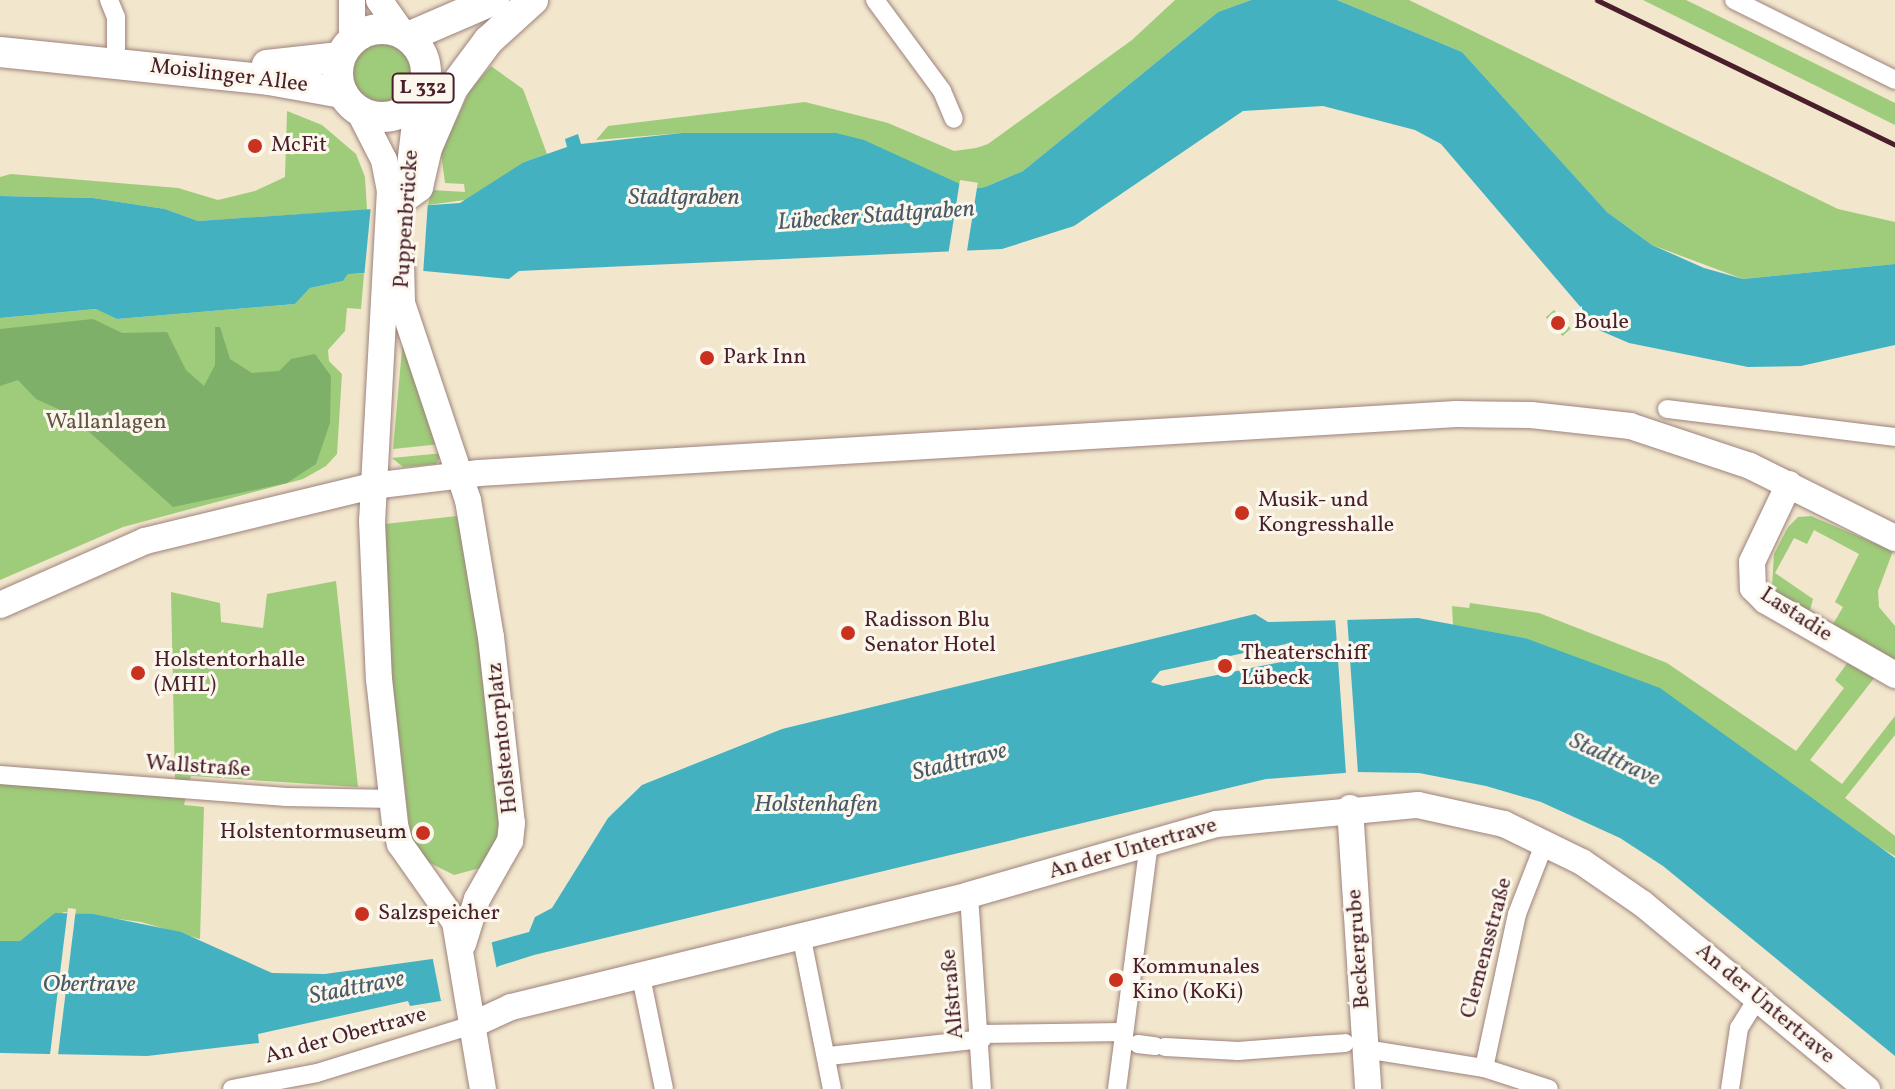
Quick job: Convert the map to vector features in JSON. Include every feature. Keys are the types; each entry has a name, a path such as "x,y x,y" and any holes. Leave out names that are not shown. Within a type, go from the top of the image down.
{"main road":[{"path":"350,101 346,49 352,0"},
{"path":"379,0 405,35"},
{"name":"L 332","path":"346,49 374,29 405,35 494,0"},
{"name":"L 332","path":"350,101 388,116 421,92 480,28 521,0"},
{"path":"398,196 418,187 427,148 453,88 488,41 533,0"},
{"name":"L 332","path":"405,35 424,60 421,92"},
{"name":"Moislinger Allee","path":"0,37 350,101"},
{"name":"Moislinger Allee","path":"0,52 282,67 346,49"},
{"name":"Puppenbrücke","path":"372,486 398,196 421,92"},
{"name":"Puppenbrücke","path":"350,101 384,160 398,196"},
{"name":"Puppenbrücke","path":"390,285 463,475"},
{"path":"0,605 145,541 372,486 463,475 1456,414 1591,420 1630,426 1789,484 1895,538"},
{"name":"Holstentorplatz","path":"463,475 491,637 512,833 473,909 463,945"},
{"name":"Lastadie","path":"1789,484 1752,562 1753,588 1766,601 1895,675"},
{"path":"372,486 379,679 400,844 443,899 463,945 483,1089"},
{"name":"An der Untertrave","path":"472,1025 511,1007 640,972 802,939 1216,824 1350,808 1456,810 1545,842 1643,904 1867,1089"},
{"name":"Beckergrube","path":"1350,808 1356,1044 1368,1089"}],"street":[{"path":"109,0 116,17 116,56"},
{"path":"875,0 942,91 954,119"},
{"path":"1734,0 1895,80"},
{"path":"1667,409 1895,437"},
{"name":"Wallstraße","path":"0,775 334,800 393,799"},
{"path":"1117,1089 1145,1043 1149,842"},
{"name":"Clemensstraße","path":"1484,1068 1517,914 1545,842"},
{"name":"Alfstraße","path":"969,895 982,1037 982,1089"},
{"path":"802,939 829,1056 832,1089"},
{"path":"640,972 664,1089"},
{"path":"1730,1089 1739,1028 1758,998"},
{"name":"An der Obertrave","path":"232,1089 319,1081 472,1025"},
{"path":"829,1056 982,1037 1145,1043 1238,1051 1356,1044 1484,1068 1549,1089"}],"green space":[{"path":"1175,0 1251,0 1218,12 1023,171 985,187 971,189 931,173 682,133 596,140 608,126 805,102 888,123 954,151 976,148 988,144 1132,40"},
{"path":"1337,0 1409,0 1838,209 1895,222 1895,264 1743,279 1652,245 1607,212 1462,52"},
{"path":"1643,0 1686,0 1895,103 1895,125"},
{"path":"382,40 405,50 415,73 405,96 382,106 359,96 349,73 359,50"},
{"path":"491,66 523,89 547,154 524,162 472,199 428,205 432,190 465,192 464,184 445,183 441,153 470,90"},
{"path":"287,111 322,125 356,154 365,177 367,210 198,221 165,209 93,198 0,196 0,177 11,174 178,188 218,200 255,191 285,177"},
{"name":"Wallanlagen","path":"348,274 364,274 361,309 347,308 345,331 328,350 329,361 342,374 337,454 326,466 303,479 123,527 0,580 0,318 97,309 117,319 295,304 310,288 343,281"},
{"name":"Boule","path":"1554,310 1571,329 1563,336 1546,317"},
{"path":"93,319 122,333 167,332 186,370 204,386 215,365 215,327 220,327 230,359 252,373 279,371 291,359 315,354 331,376 330,423 316,464 287,483 173,507 69,414 36,399 18,380 0,386 0,329"},
{"path":"403,338 441,444 393,449"},
{"path":"443,453 436,464 403,467 392,458"},
{"path":"457,516 483,647 502,839 480,868 454,875 428,862 411,841 391,670 385,524"},
{"path":"1811,516 1893,551 1878,591 1879,607 1895,626 1895,665 1784,601 1772,587 1774,554 1788,527 1798,517","holes":["1814,530 1859,554 1835,602 1843,607 1833,624 1810,610 1813,599 1775,573 1794,538 1807,544"]},
{"path":"336,581 358,787 191,776 184,805 204,807 200,939 141,922 64,912 20,941 0,941 0,775 175,781 171,592 220,603 221,622 263,628 267,594"},
{"path":"1470,603 1539,613 1667,663 1796,751 1844,688 1835,680 1848,662 1875,677 1810,760 1842,784 1895,716 1895,735 1845,798 1895,836 1895,856 1525,638 1453,625 1452,606 1469,608"}],"water":[{"name":"Stadtgraben","path":"1251,0 1337,0 1462,52 1607,212 1652,245 1704,268 1743,279 1895,264 1895,345 1801,366 1748,367 1629,343 1601,331 1441,144 1415,130 1323,106 1243,111 1074,226 1002,249 519,271 509,279 424,271 348,274 343,281 310,288 295,304 117,319 96,309 0,318 0,196 93,198 165,209 198,221 460,203 524,162 567,147 565,139 578,134 581,144 682,133 836,133 864,140 971,189 985,187 1023,171 1218,12"},
{"name":"Holstenhafen","path":"1255,614 1268,622 1418,618 1525,638 1660,688 1895,858 1895,1056 1663,866 1620,838 1541,802 1486,786 1419,773 1357,772 1266,779 534,955 499,966 441,1001 410,1006 408,1001 258,1034 259,1043 147,1056 0,1053 0,941 20,941 55,913 93,914 181,932 272,973 325,974 432,959 529,932 535,917 552,908 608,818 642,785 782,729","holes":["1286,644 1304,649 1291,660 1163,686 1151,682 1160,671"]}],"pier":[{"path":"960,180 978,183 966,258 948,255"},
{"path":"428,201 423,275 364,278 371,205"},
{"path":"1347,616 1358,776 1346,776 1335,617"},
{"path":"68,908 76,909 57,1061 49,1060"},
{"path":"491,939 497,970 441,1001 432,955"}],"railway":[{"path":"1597,0 1895,145"}],"place":[{"name":"McFit","path":"255,146"},
{"name":"Boule","path":"1558,323"},
{"name":"Park Inn","path":"707,358"},
{"name":"Musik- und Kongresshalle","path":"1242,513"},
{"name":"Radisson Blu Senator Hotel","path":"848,633"},
{"name":"Theaterschiff Lübeck","path":"1225,666"},
{"name":"Holstentorhalle (MHL)","path":"138,673"},
{"name":"Holstentormuseum","path":"423,833"},
{"name":"Salzspeicher","path":"362,914"},
{"name":"Kommunales Kino (KoKi)","path":"1116,980"}],"water label":[{"name":"Lübecker Stadtgraben","path":"876,217"},
{"name":"Stadttrave","path":"1614,761"},
{"name":"Stadttrave","path":"960,763"},
{"name":"Obertrave","path":"89,986"},
{"name":"Stadttrave","path":"357,989"}]}
